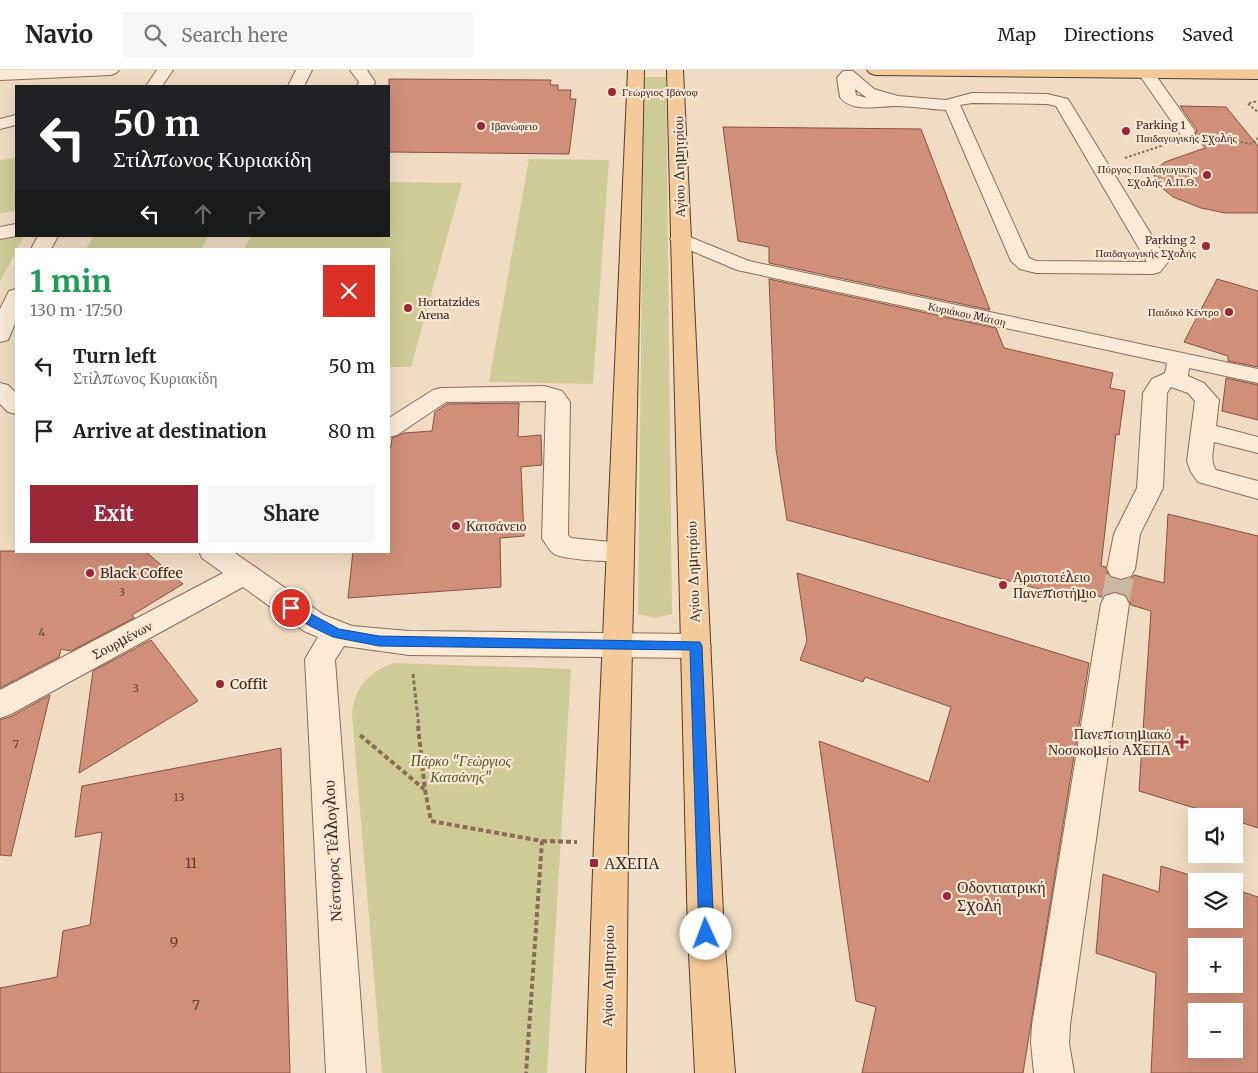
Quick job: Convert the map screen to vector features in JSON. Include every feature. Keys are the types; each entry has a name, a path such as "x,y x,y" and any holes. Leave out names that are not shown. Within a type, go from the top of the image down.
{"main road":[{"name":"Αγίου Δημητρίου","path":"606,1073 617,645 636,70"},
{"name":"Αγίου Δημητρίου","path":"675,70 706,934 714,1073"},
{"path":"875,70 1258,74"}],"street":[{"path":"0,75 111,70"},
{"path":"155,85 165,70"},
{"path":"296,85 304,70"},
{"path":"358,70 367,82 366,85"},
{"path":"847,72 845,78 848,97 853,100 952,105 960,99 972,98 1048,99 1062,102 1158,262 1156,266 1153,268 1036,267 1027,265 1021,260 952,105"},
{"path":"1146,73 1187,131"},
{"path":"0,124 15,120"},
{"path":"0,138 15,135"},
{"path":"0,233 15,230"},
{"name":"Κυριάκου Μάτση","path":"680,239 744,266 1177,370 1258,376"},
{"path":"0,335 15,298"},
{"path":"1121,568 1127,534 1150,488 1155,393 1158,384 1177,370 1206,398 1208,404 1200,463 1204,474 1218,480 1258,490"},
{"path":"390,428 442,395 544,393 554,396 558,402 555,538 564,547 620,553"},
{"path":"1204,432 1258,445"},
{"path":"215,553 314,623 337,633 365,639 409,643 696,646"},
{"name":"Σουρμένων","path":"0,705 244,574"},
{"path":"1054,1073 1050,1043 1051,1025 1115,604"},
{"name":"Νέστορος Τέλλογλου","path":"337,633 320,659 346,1073"}],"path":[{"path":"1258,101 1248,104 1258,112"},
{"path":"409,643 430,822 542,841 526,1073"},
{"path":"323,703 425,790"}],"green space":[{"path":"644,77 666,77 672,614 655,618 638,614"},
{"path":"15,158 15,211 0,213 0,160"},
{"path":"529,159 609,160 593,384 489,382"},
{"name":"Hortatzides Arena","path":"390,182 462,183 411,367 390,367 390,248 245,248 250,237 390,237"},
{"path":"15,236 23,237 18,248 15,248 15,253 0,282 0,239"},
{"path":"93,237 207,237 202,248 87,248"},
{"name":"Πάρκο \"Γεώργιος Κατσάνης\"","path":"393,663 571,669 547,1073 382,1073 352,714 356,696 364,682 377,671"}],"building":[{"name":"Ιβανώφειο","path":"389,79 551,80 550,85 558,85 558,90 571,90 570,99 576,99 569,154 390,152"},
{"name":"Πύργος Παιδαγωγικής Σχολής Α.Π.Θ.","path":"1180,106 1226,107 1258,146 1258,213 1225,213 1201,208 1173,197 1161,187 1152,172 1165,162 1205,148 1195,135 1197,130"},
{"path":"723,127 921,129 990,310 769,263 769,247 738,241"},
{"name":"Πανεπιστημιακό Νοσοκομείο ΑΧΕΠΑ","path":"769,279 996,328 1004,348 1113,373 1110,388 1125,391 1119,435 1116,434 1101,566 1106,567 1109,577 1122,581 1132,578 1134,575 1164,583 1168,514 1258,536 1258,828 1243,823 1243,808 1195,808 1139,791 1151,611 1131,605 1127,595 1116,591 1104,594 1102,597 1088,593 1086,602 787,520 776,449"},
{"name":"Παιδικό Κέντρο","path":"1217,279 1258,291 1258,367 1228,361 1228,356 1184,342"},
{"path":"1226,378 1258,385 1258,420 1222,411"},
{"name":"Κατσάνειο","path":"519,403 518,437 541,435 542,465 521,467 524,536 500,538 501,587 348,598 353,553 390,553 390,447 392,438 404,433 432,431 435,412 447,404"},
{"path":"0,551 15,551 15,553 147,553 183,584 132,615 134,618 71,651 61,649 59,657 0,688"},
{"name":"Οδοντιατρική Σχολή","path":"797,573 1089,663 1023,1073 862,1073 876,1007 856,1001 819,741 929,782 951,707 865,677 863,682 800,660 807,641"},
{"path":"151,640 198,701 79,773 93,671"},
{"path":"50,695 11,856 0,855 0,720 12,716"},
{"path":"281,748 290,1073 0,1073 0,988 57,977 63,931 90,925 102,832 75,837 82,786"},
{"path":"1161,866 1188,874 1188,928 1243,928 1243,892 1258,897 1258,1073 1151,1073 1156,973 1096,953 1103,874 1159,892"}],"tunnel":[{"path":"1115,604 1121,569"}],"place":[{"name":"Γεώργιος Ιβάνοφ","path":"612,92"},
{"name":"Ιβανώφειο","path":"481,126"},
{"name":"Parking 1 Παιδαγωγικής Σχολής","path":"1126,131"},
{"name":"Πύργος Παιδαγωγικής Σχολής Α.Π.Θ.","path":"1207,175"},
{"name":"Parking 2 Παιδαγωγικής Σχολής","path":"1206,246"},
{"name":"Hortatzides Arena","path":"408,308"},
{"name":"Παιδικό Κέντρο","path":"1229,312"},
{"name":"Κατσάνειο","path":"456,526"},
{"name":"Black Coffee","path":"90,573"},
{"name":"Αριστοτέλειο Πανεπιστήμιο","path":"1003,585"},
{"name":"Coffit","path":"220,684"},
{"name":"Πανεπιστημιακό Νοσοκομείο ΑΧΕΠΑ","path":"1182,742"},
{"name":"ΑΧΕΠΑ","path":"594,863"},
{"name":"Οδοντιατρική Σχολή","path":"947,896"}],"route":[{"path":"291,608 314,623 337,633 379,641 409,643 696,646 706,934"}]}
